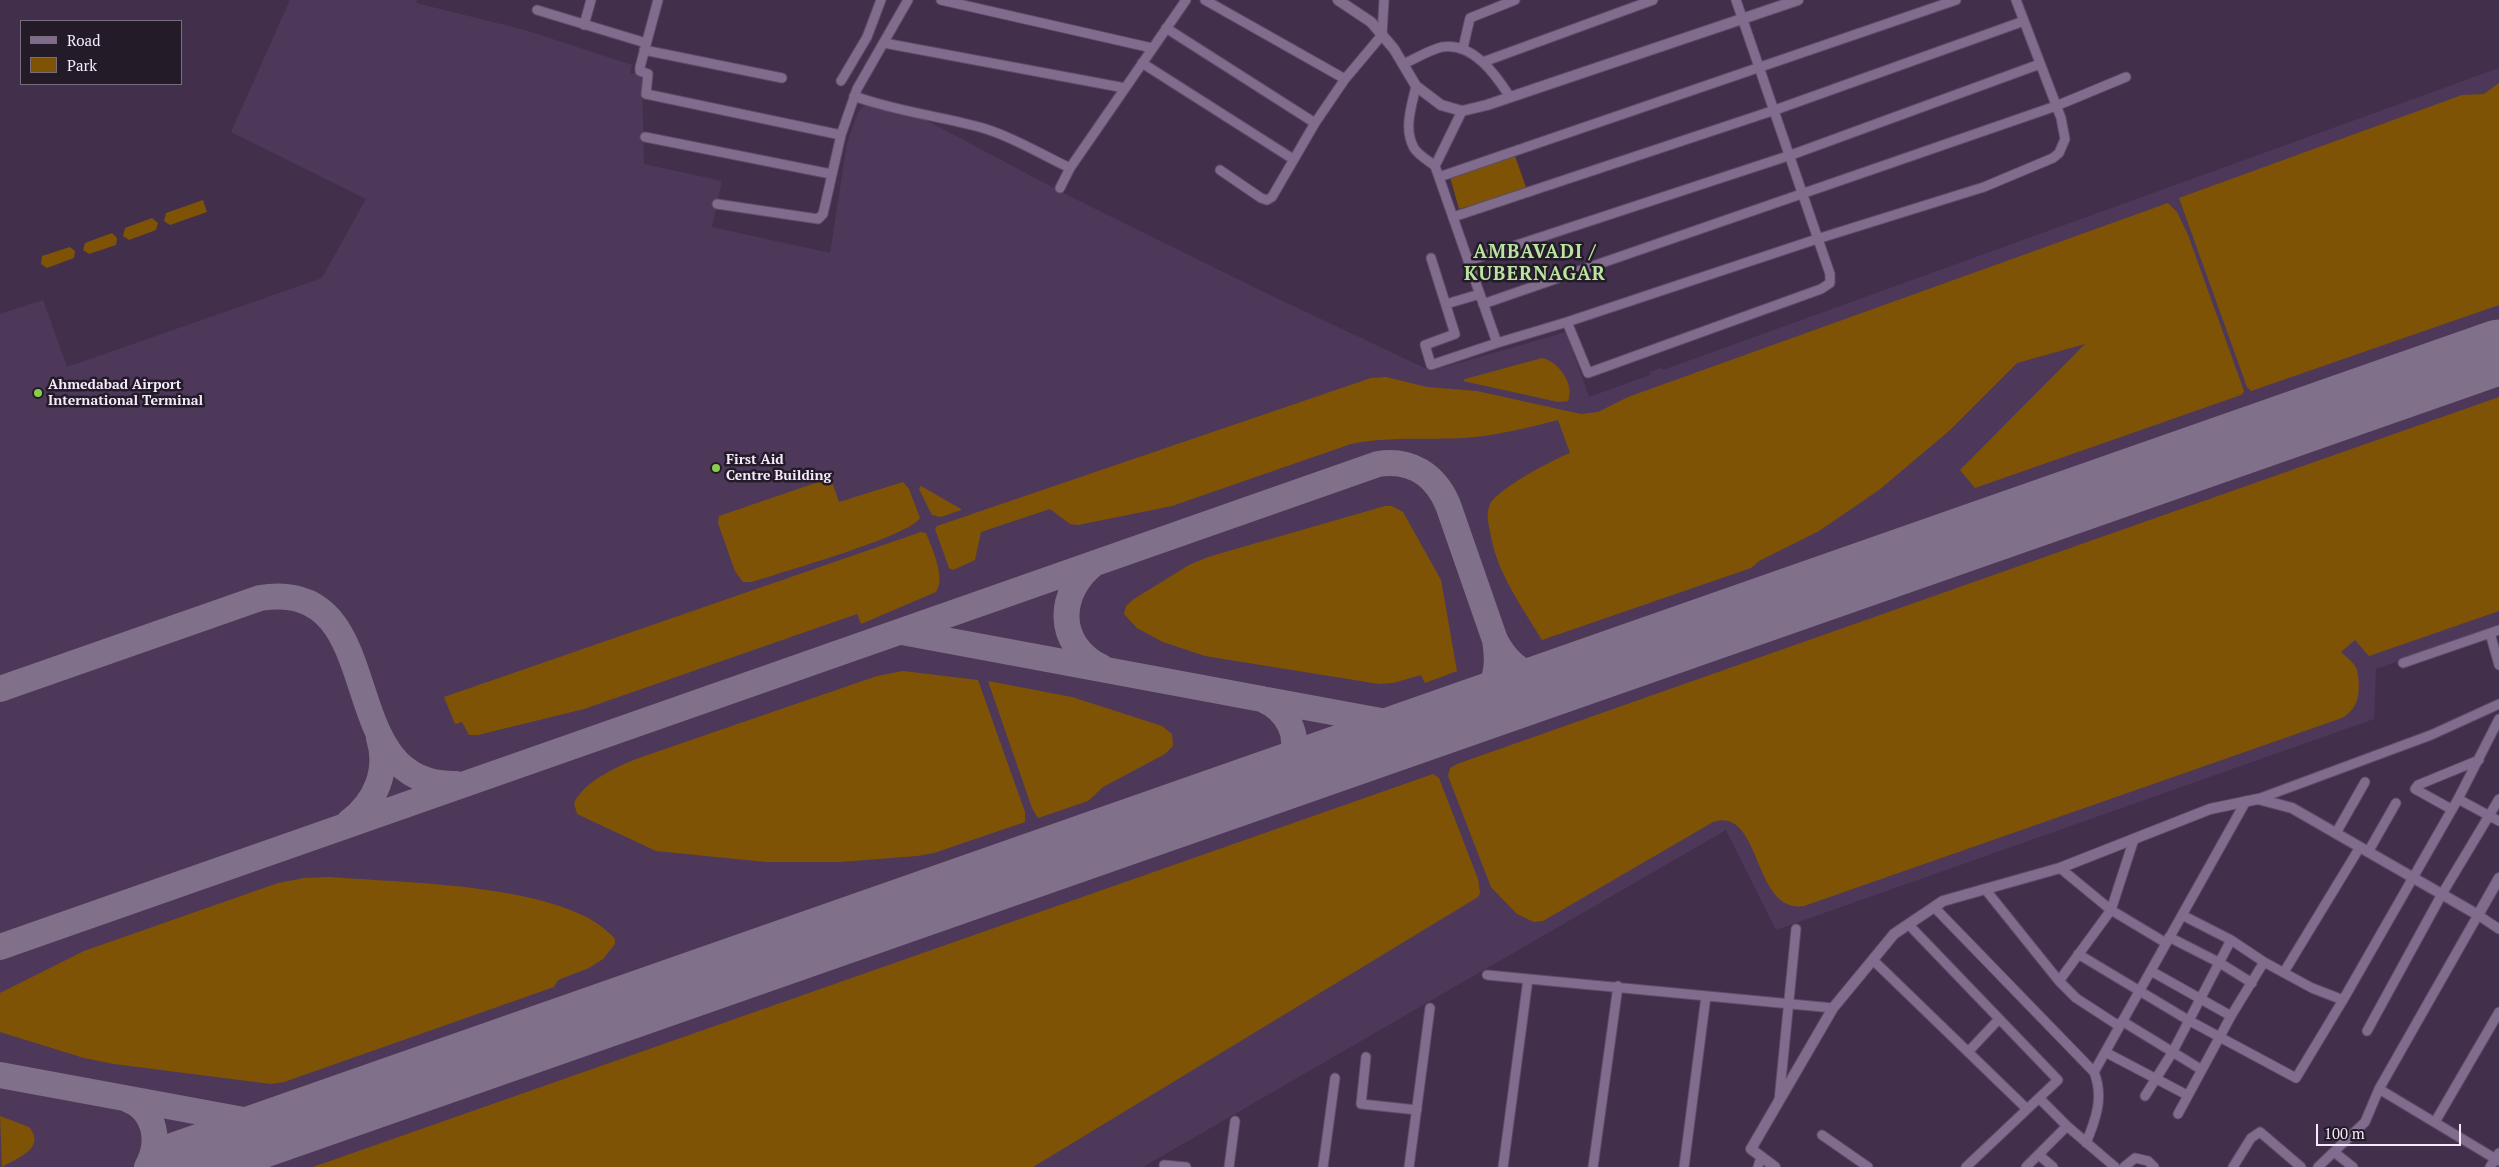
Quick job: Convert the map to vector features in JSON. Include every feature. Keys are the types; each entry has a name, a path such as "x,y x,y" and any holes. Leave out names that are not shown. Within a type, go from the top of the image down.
{"street":[{"path":"584,25 591,0"},
{"path":"842,81 867,37 881,0"},
{"path":"716,204 818,219 823,214 841,135 854,96 908,0"},
{"path":"942,0 1152,48"},
{"path":"1060,188 1070,168 1186,0"},
{"path":"1206,0 1346,79"},
{"path":"1338,0 1371,22 1403,64 1416,86 1441,105 1462,111 1510,97 1798,0"},
{"path":"1220,170 1267,200 1272,197 1315,124 1346,79 1382,35 1384,0"},
{"path":"1463,48 1470,18 1515,0"},
{"path":"1483,62 1653,0"},
{"path":"1567,322 1588,373 1821,289 1830,283 1830,274 1791,155 1736,0"},
{"path":"1439,177 1956,0"},
{"path":"1431,258 1456,334 1425,345 1431,365 1497,342 1567,322 1817,239 1984,187 2053,158 2063,146 2065,139 2056,106 2016,0"},
{"path":"655,1 640,71 648,74 646,94 841,135"},
{"path":"537,10 645,46 782,78"},
{"path":"1453,218 1775,110 2024,21"},
{"path":"1166,28 1315,124"},
{"path":"884,43 1125,88"},
{"path":"1403,64 1442,47 1463,48 1483,62 1510,97"},
{"path":"1142,63 1293,159"},
{"path":"1468,261 1791,155 2040,64"},
{"path":"1483,304 2056,106 2126,77"},
{"path":"1416,86 1409,117 1414,148 1435,166 1497,342"},
{"path":"854,96 885,107 986,129 1004,135 1070,168"},
{"path":"1435,166 1462,111"},
{"path":"645,137 831,174"},
{"path":"1446,304 1480,294"},
{"path":"2403,663 2494,631 2499,666"},
{"path":"1775,1167 1759,1162 1751,1149 1833,1008 1894,934 1943,901 2060,868 2210,809 2258,799 2431,735 2499,704"},
{"path":"2078,954 2140,993 2296,1078 2414,878 2479,760 2499,719"},
{"path":"2451,809 2415,790 2416,787 2479,760"},
{"path":"2336,833 2365,782"},
{"path":"2258,799 2292,808 2499,929"},
{"path":"2458,799 2488,817 2499,821"},
{"path":"2367,1031 2442,894 2499,799"},
{"path":"2094,1072 2246,802"},
{"path":"2284,972 2396,803"},
{"path":"2059,981 2111,910 2134,839"},
{"path":"2060,868 2111,910 2168,940 2220,963 2252,983"},
{"path":"2318,1167 2365,1122 2379,1089 2499,878"},
{"path":"1985,889 2059,981 2076,998 2202,1070"},
{"path":"1934,908 2094,1072 2099,1084 2099,1102 2086,1143"},
{"path":"2182,915 2231,940 2264,962 2312,988 2343,1000"},
{"path":"1909,925 2058,1080 1966,1167"},
{"path":"1779,1102 1796,929"},
{"path":"2145,1096 2172,1053 2231,940"},
{"path":"1873,960 2027,1110"},
{"path":"2178,1114 2231,1016 2264,962"},
{"path":"2152,971 2231,1016"},
{"path":"1487,975 1833,1008"},
{"path":"1503,1167 1528,979"},
{"path":"1593,1167 1618,986"},
{"path":"1684,1167 1706,996"},
{"path":"1409,1167 1430,1008"},
{"path":"2435,1122 2499,1012"},
{"path":"1968,1052 1999,1019"},
{"path":"2105,1052 2187,1095"},
{"path":"1366,1057 1361,1104 1417,1110"},
{"path":"1323,1167 1335,1078"},
{"path":"2379,1089 2498,1157 2490,1167"},
{"path":"2039,1098 2067,1126 2115,1167"},
{"path":"1229,1167 1235,1121"},
{"path":"2026,1167 2067,1126"},
{"path":"2233,1167 2251,1138 2260,1132 2302,1167"},
{"path":"1822,1135 1868,1167"},
{"path":"2334,1152 2353,1167"},
{"path":"2039,1155 2053,1167"},
{"path":"2124,1167 2135,1158 2148,1161 2154,1167"},
{"path":"1164,1164 1186,1167"}],"shaded area":[{"path":"290,0 417,0 416,3 525,30 632,65 630,73 642,75 644,164 722,181 712,227 830,253 847,143 858,112 865,104 924,119 1067,195 1272,296 1431,371 1566,332 1589,397 1650,375 1649,372 1661,368 1663,370 2499,68 2499,626 2376,669 2374,719 1776,930 1726,830 1143,1167 0,1167 0,314 43,300 67,367 322,278 366,199 231,132"}],"green space":[{"path":"2499,83 2499,305 2251,391 2247,387 2179,198 2462,95 2484,94"},
{"path":"1515,156 1527,190 1459,209 1450,177"},
{"path":"203,200 207,212 170,225 164,221 166,213"},
{"path":"2168,203 2177,212 2188,235 2243,388 2244,392 2241,395 1975,488 1960,470 2085,344 2017,363 1949,431 1879,490 1819,531 1759,561 1751,568 1542,640 1510,588 1498,560 1493,546 1488,514 1490,504 1504,490 1539,468 1570,453 1558,420 1475,437 1393,439 1351,444 1172,506 1078,525 1070,524 1050,509 981,532 975,560 953,570 949,568 935,529 937,526 1371,378 1386,377 1427,387 1477,391 1581,414 1598,412 1628,397"},
{"path":"152,218 158,223 156,230 129,240 123,236 125,228"},
{"path":"112,233 117,238 116,245 89,254 83,250 85,243"},
{"path":"70,247 75,251 74,258 47,268 41,264 42,256"},
{"path":"1542,358 1554,364 1564,374 1570,394 1568,401 1558,402 1463,381 1465,379"},
{"path":"2499,397 2499,611 2369,656 2355,640 2341,652 2356,668 2359,684 2358,697 2352,709 2342,718 1804,906 1787,904 1775,894 1765,878 1750,843 1741,829 1729,821 1713,822 1543,921 1534,922 1517,914 1491,887 1448,776 1450,768 1457,764"},
{"path":"827,479 832,482 839,502 903,482 909,489 920,518 911,526 870,544 752,582 743,582 735,571 718,523 719,516"},
{"path":"921,486 961,510 941,517 932,515 919,489"},
{"path":"1385,506 1392,506 1403,512 1441,580 1457,671 1425,683 1421,675 1393,683 1379,684 1205,656 1163,642 1137,628 1124,614 1126,606 1134,599 1189,565 1208,557"},
{"path":"921,532 926,533 939,571 939,586 936,592 861,624 857,614 584,709 478,735 469,735 462,722 455,724 444,697"},
{"path":"903,671 978,680 1025,812 1025,822 934,853 917,856 840,862 766,862 656,851 577,814 574,803 585,788 601,776 636,759 877,676"},
{"path":"988,681 1072,697 1162,726 1172,734 1173,746 1165,754 1103,787 1088,801 1038,818 1032,808"},
{"path":"1433,774 1439,778 1478,879 1480,893 1478,897 1033,1167 313,1167"},
{"path":"329,877 438,884 523,896 561,907 593,921 615,939 615,944 603,959 589,968 558,980 554,987 284,1082 271,1084 114,1064 84,1058 0,1032 0,993 84,951 278,883 304,878"},
{"path":"0,1116 29,1127 34,1134 32,1147 28,1152 2,1167"}],"taxiway":[{"path":"0,947 1378,464 1401,464 1420,471 1429,477 1443,494 1495,640 1504,655 1514,665 1536,676 1549,677 1592,670"},
{"path":"1095,563 1082,575 1073,588 1066,617 1069,632 1075,645 1086,657 1101,667"},
{"path":"0,689 260,598 302,600 330,619 348,649 373,721 390,754 416,776 456,784"},
{"path":"902,632 1262,699 1279,710 1286,718 1291,726 1294,745 1287,765 1264,786"},
{"path":"1448,720 1482,698 1489,689 1494,680 1496,669 1495,640"},
{"path":"1267,700 1408,726 1428,727"},
{"path":"349,822 366,805 378,784 382,762 379,738"},
{"path":"0,1075 276,1126 297,1123"},
{"path":"127,1099 137,1104 144,1111 150,1119 153,1128 154,1147 147,1167"}],"runway":[{"path":"171,1167 2499,352"}],"place":[{"name":"Ahmedabad Airport International Terminal","path":"38,393"},
{"name":"First Aid Centre Building","path":"716,468"}],"district":[{"name":"AMBAVADI / KUBERNAGAR","path":"1535,264"}]}
